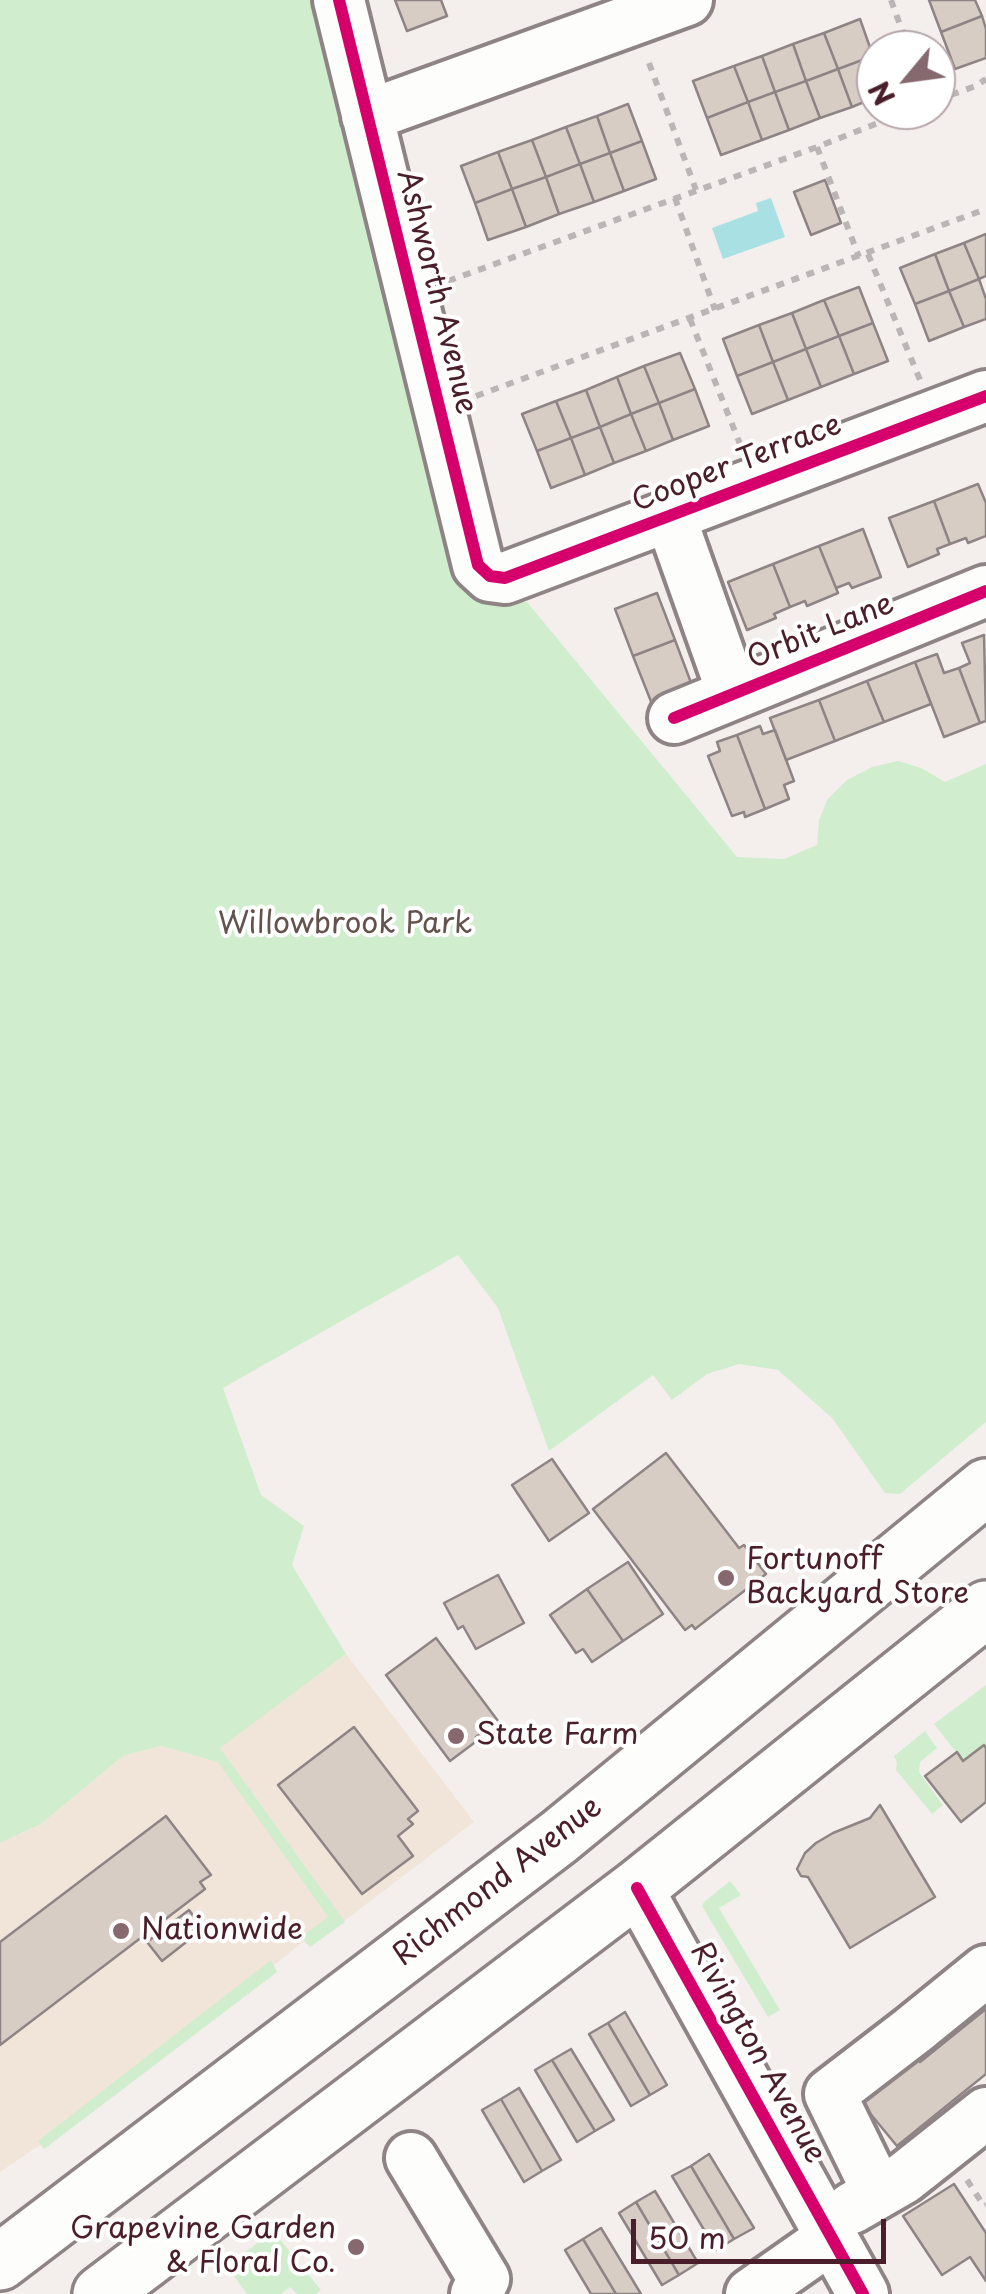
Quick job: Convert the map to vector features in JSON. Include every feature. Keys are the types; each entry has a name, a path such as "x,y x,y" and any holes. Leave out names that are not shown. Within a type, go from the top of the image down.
{"main road":[{"name":"Richmond Avenue","path":"0,2262 560,1837 986,1487"},
{"path":"101,2294 637,1888 986,1609"}],"street":[{"name":"Ashworth Avenue","path":"339,0 478,565 490,576 505,578"},
{"path":"367,116 686,0"},
{"name":"Cooper Terrace","path":"505,578 986,396"},
{"name":"Orbit Lane","path":"670,516 733,694"},
{"name":"Orbit Lane","path":"674,718 986,592"},
{"name":"Rivington Avenue","path":"637,1888 863,2294"},
{"path":"878,2192 830,2094 986,1971"},
{"path":"751,2294 986,2112"},
{"path":"411,2158 484,2278 476,2294"}],"path":[{"path":"890,0 901,30"},
{"path":"649,63 696,190"},
{"path":"956,93 986,80"},
{"path":"437,285 860,130"},
{"path":"817,147 859,257"},
{"path":"674,198 715,310"},
{"path":"465,400 986,209"},
{"path":"868,254 920,382"},
{"path":"690,319 742,450"}],"shaded area":[{"path":"346,1654 474,1822 310,1947 304,1941 274,1965 277,1972 44,2149 40,2145 0,2172 0,1843 41,1824 123,1756 161,1746 208,1759"}],"green space":[{"name":"Willowbrook Park","path":"0,0 316,0 503,602 527,602 737,857 784,859 817,845 819,820 827,800 847,780 872,767 898,761 945,782 986,764 986,1422 900,1494 885,1493 832,1418 778,1370 739,1364 707,1374 672,1400 653,1375 549,1451 498,1308 458,1255 223,1388 261,1495 304,1526 292,1565 346,1654 220,1748 345,1922 310,1947 301,1937 328,1917 218,1762 161,1746 123,1756 41,1824 0,1843"},
{"path":"986,1685 986,1748 983,1746 963,1761 934,1724"},
{"path":"925,1731 937,1748 920,1762 919,1772 943,1805 932,1814 896,1770 894,1756"},
{"path":"730,1881 741,1895 719,1908 780,2010 768,2017 702,1906"},
{"path":"271,1960 277,1972 44,2149 38,2141"},
{"path":"273,2231 321,2290 316,2294 297,2294 290,2287 281,2294 247,2294 231,2272 227,2266"}],"water":[{"path":"771,198 785,237 723,259 712,228 758,211 756,203"}],"building":[{"path":"395,0 441,0 447,16 407,31"},
{"path":"929,0 975,0 982,16 940,30"},
{"path":"982,16 986,58 956,69 956,30 946,30"},
{"path":"860,19 864,30 856,30 856,62 838,69 824,33"},
{"path":"824,33 838,69 806,81 793,44"},
{"path":"793,44 806,81 775,92 762,56"},
{"path":"762,56 775,92 748,102 734,66"},
{"path":"856,62 856,105 852,107 838,69"},
{"path":"734,66 748,102 707,118 693,81"},
{"path":"838,69 852,107 820,118 806,81"},
{"path":"806,81 820,118 789,130 775,92"},
{"path":"775,92 789,130 762,140 748,102"},
{"path":"748,102 762,140 721,155 707,118"},
{"path":"628,104 642,141 610,153 597,116"},
{"path":"597,116 610,153 580,164 566,127"},
{"path":"566,127 580,164 546,177 532,140"},
{"path":"532,140 546,177 512,189 498,152"},
{"path":"642,141 656,179 624,191 610,153"},
{"path":"498,152 512,189 475,203 461,166"},
{"path":"610,153 624,191 594,202 580,164"},
{"path":"580,164 594,202 559,214 546,177"},
{"path":"546,177 559,214 526,227 512,189"},
{"path":"825,180 841,223 811,235 794,192"},
{"path":"512,189 526,227 488,240 475,203"},
{"path":"986,234 986,276 979,279 964,243"},
{"path":"964,243 979,279 949,291 935,254"},
{"path":"935,254 949,291 915,304 900,268"},
{"path":"979,279 986,299 986,319 964,327 949,291"},
{"path":"859,287 873,323 839,336 824,300"},
{"path":"949,291 964,327 929,341 915,304"},
{"path":"824,300 839,336 806,349 792,313"},
{"path":"792,313 806,349 773,362 759,325"},
{"path":"873,323 888,361 854,374 839,336"},
{"path":"759,325 773,362 737,376 723,339"},
{"path":"839,336 854,374 821,387 806,349"},
{"path":"806,349 821,387 788,400 773,362"},
{"path":"680,353 695,389 659,403 644,366"},
{"path":"773,362 788,400 752,414 737,376"},
{"path":"644,366 659,403 631,414 617,377"},
{"path":"617,377 631,414 600,427 586,390"},
{"path":"695,389 709,426 673,440 659,403"},
{"path":"586,390 600,427 571,438 556,401"},
{"path":"556,401 571,438 537,451 522,414"},
{"path":"659,403 673,440 646,451 631,414"},
{"path":"631,414 646,451 614,463 600,427"},
{"path":"600,427 614,463 585,475 571,438"},
{"path":"571,438 585,475 551,488 537,451"},
{"path":"978,484 986,503 986,536 950,544 934,501"},
{"path":"934,501 950,544 937,549 939,554 908,567 889,518"},
{"path":"863,529 881,577 852,588 849,583 836,588 819,546"},
{"path":"819,546 838,593 807,606 805,601 790,607 773,564"},
{"path":"773,564 790,607 774,614 776,618 747,630 728,582"},
{"path":"657,593 675,640 633,656 615,609"},
{"path":"984,635 986,721 980,723 959,668 970,663 962,643"},
{"path":"675,640 693,688 652,704 633,656"},
{"path":"937,654 944,673 959,668 980,723 944,737 915,662"},
{"path":"915,662 931,704 884,722 867,681"},
{"path":"867,681 884,722 835,741 819,700"},
{"path":"819,700 835,741 786,760 770,718"},
{"path":"760,726 763,734 775,730 794,781 784,785 789,799 765,809 737,735"},
{"path":"737,735 765,809 745,817 744,812 732,816 708,756 720,751 717,742"},
{"path":"666,1453 739,1548 744,1545 766,1574 695,1629 692,1625 685,1630 593,1509"},
{"path":"552,1459 589,1513 549,1541 512,1485"},
{"path":"628,1562 663,1614 623,1641 587,1589"},
{"path":"498,1575 524,1623 476,1649 463,1626 458,1629 444,1603"},
{"path":"587,1589 623,1641 592,1662 583,1649 576,1653 550,1615"},
{"path":"436,1638 498,1721 450,1761 386,1675"},
{"path":"354,1727 418,1811 408,1819 413,1824 398,1836 413,1856 362,1894 278,1785"},
{"path":"984,1745 986,1802 961,1822 925,1776 957,1752 963,1761"},
{"path":"880,1805 935,1897 850,1948 808,1877 801,1876 797,1869 816,1843 870,1818"},
{"path":"166,1816 211,1875 200,1882 205,1889 0,2045 0,1942"},
{"path":"189,1910 203,1929 162,1961 147,1942"},
{"path":"986,2009 986,2074 897,2146 859,2100 914,2055 920,2062"},
{"path":"625,2012 667,2085 650,2095 608,2023"},
{"path":"608,2023 650,2095 631,2106 589,2034"},
{"path":"571,2049 614,2120 595,2131 552,2060"},
{"path":"552,2060 595,2131 577,2142 535,2070"},
{"path":"519,2088 561,2160 542,2171 501,2099"},
{"path":"501,2099 542,2171 524,2182 482,2110"},
{"path":"709,2154 754,2228 734,2239 691,2166"},
{"path":"691,2166 734,2239 716,2250 672,2176"},
{"path":"954,2184 986,2233 986,2281 970,2257 942,2275 903,2216"},
{"path":"655,2191 698,2263 679,2275 636,2202"},
{"path":"636,2202 679,2275 662,2285 619,2213"},
{"path":"601,2228 641,2294 616,2294 583,2239"},
{"path":"583,2239 616,2294 591,2294 565,2250"}],"cycle path":[{"path":"339,0 478,565 490,576 505,578 986,396"},
{"path":"674,718 986,591"},
{"path":"637,1888 863,2294"}],"place":[{"name":"Fortunoff Backyard Store","path":"726,1578"},
{"name":"State Farm","path":"456,1736"},
{"name":"Nationwide","path":"121,1931"},
{"name":"Grapevine Garden & Floral Co.","path":"356,2247"}]}
